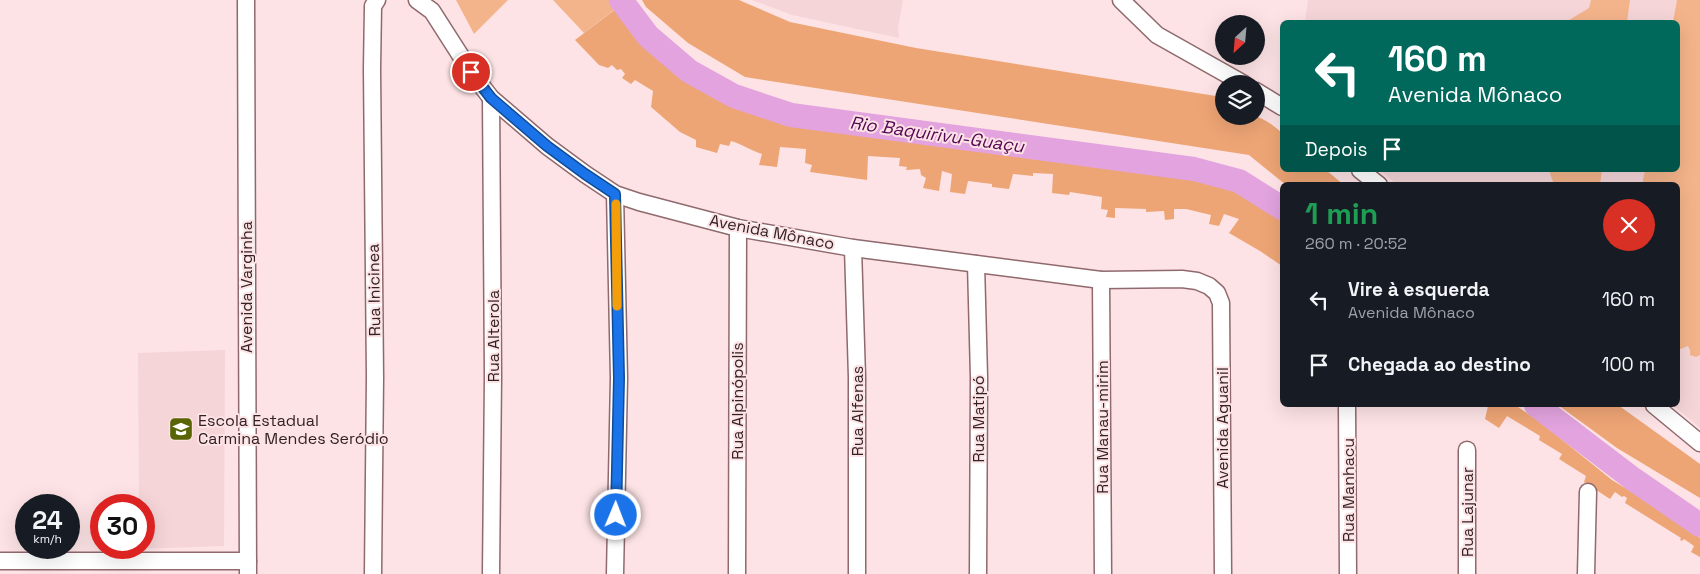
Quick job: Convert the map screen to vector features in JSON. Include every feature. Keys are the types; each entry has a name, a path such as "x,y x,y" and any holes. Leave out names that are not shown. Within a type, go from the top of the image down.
{"street":[{"name":"Avenida Varginha","path":"246,0 248,567"},
{"name":"Avenida Mônaco","path":"417,0 432,11 471,72 491,98 547,146 615,194 738,228 853,248 1101,280 1182,279 1197,281 1209,286"},
{"path":"1121,0 1157,35 1228,75"},
{"name":"Rua Inicinea","path":"373,574 372,69 375,3"},
{"path":"1265,96 1280,106"},
{"name":"Rua Alterola","path":"491,98 493,377 491,574"},
{"path":"1363,172 1375,182"},
{"path":"615,194 619,378 615,574"},
{"name":"Rua Alpinópolis","path":"737,574 738,228"},
{"name":"Rua Alfenas","path":"853,248 857,387 858,574"},
{"name":"Rua Matipó","path":"976,264 979,377 978,574"},
{"name":"Rua Manau-mirim","path":"1101,280 1103,574"},
{"name":"Avenida Aguanil","path":"1209,286 1217,293 1221,303 1223,574"},
{"name":"Rua Manhacu","path":"1347,407 1348,574"},
{"path":"1656,407 1700,443"},
{"name":"Rua Lajunar","path":"1467,450 1467,574"},
{"path":"1586,574 1588,492"},
{"path":"0,561 248,567"}],"shaded area":[{"path":"456,0 508,0 474,34"},
{"path":"553,0 621,0 623,3 584,33"},
{"path":"642,0 739,0 790,22 916,48 1215,96 1215,125 1265,125 1265,120 1280,131 1280,172 1328,172 1340,182 1282,182 1249,155 745,77 688,43 646,7"},
{"path":"752,0 903,0 898,28 899,38 792,15"},
{"path":"1308,0 1700,0 1700,428 1675,407 1680,407 1680,182 1394,182 1382,172 1680,172 1680,20 1305,20"},
{"path":"1591,0 1630,0 1627,20 1569,20 1589,8"},
{"path":"1677,0 1700,0 1700,355 1696,357 1690,355 1688,346 1680,349 1680,182 1643,182 1645,172 1680,172 1680,20 1673,20"},
{"path":"617,8 647,49 687,79 789,122 991,148 1061,161 1124,163 1186,175 1270,204 1280,212 1280,265 1229,233 1239,219 1224,214 1219,226 1209,224 1211,215 1186,209 1174,209 1174,219 1165,220 1164,211 1146,212 1146,209 1115,208 1115,218 1106,217 1108,210 1101,209 1102,197 1070,192 1069,195 1052,193 1053,174 1033,173 1033,176 1013,174 1009,189 992,187 992,184 968,181 965,194 950,192 952,174 942,171 939,191 923,188 926,178 921,175 920,169 906,170 907,167 899,166 900,158 868,156 867,180 810,172 812,165 805,163 806,149 780,147 777,167 759,165 762,154 731,141 729,146 720,144 717,153 696,147 696,140 680,132 651,107 653,91 635,80 631,84 622,78 625,74 621,69 617,70 612,65 608,68 599,65 575,40"},
{"path":"1550,172 1602,172 1600,182 1553,182"},
{"name":"Escola Estadual Carmina Mendes Seródio","path":"225,350 224,546 155,548 155,494 139,494 138,353"},
{"path":"1488,407 1518,407 1540,422 1612,480 1658,508 1700,538 1700,557 1691,552 1694,546 1684,539 1680,540 1681,538 1625,503 1627,498 1624,496 1622,497 1615,492 1610,499 1584,482 1586,476 1559,459 1562,454 1539,440 1540,436 1507,416 1499,428 1485,419"},
{"path":"1561,407 1621,407 1700,464 1700,498 1617,448"}],"waterway":[{"name":"Rio Baquirivu-Guaçu","path":"621,0 648,36 689,71 734,96 791,115 1194,169 1239,181 1280,207"},
{"name":"Rio Baquirivu-Guaçu","path":"1539,407 1633,479 1700,525"}],"slow traffic":[{"path":"616,204 617,306"}],"place":[{"name":"Escola Estadual Carmina Mendes Seródio","path":"181,429"}],"route":[{"path":"471,72 491,98 547,146 615,194 619,378 616,515"}]}
